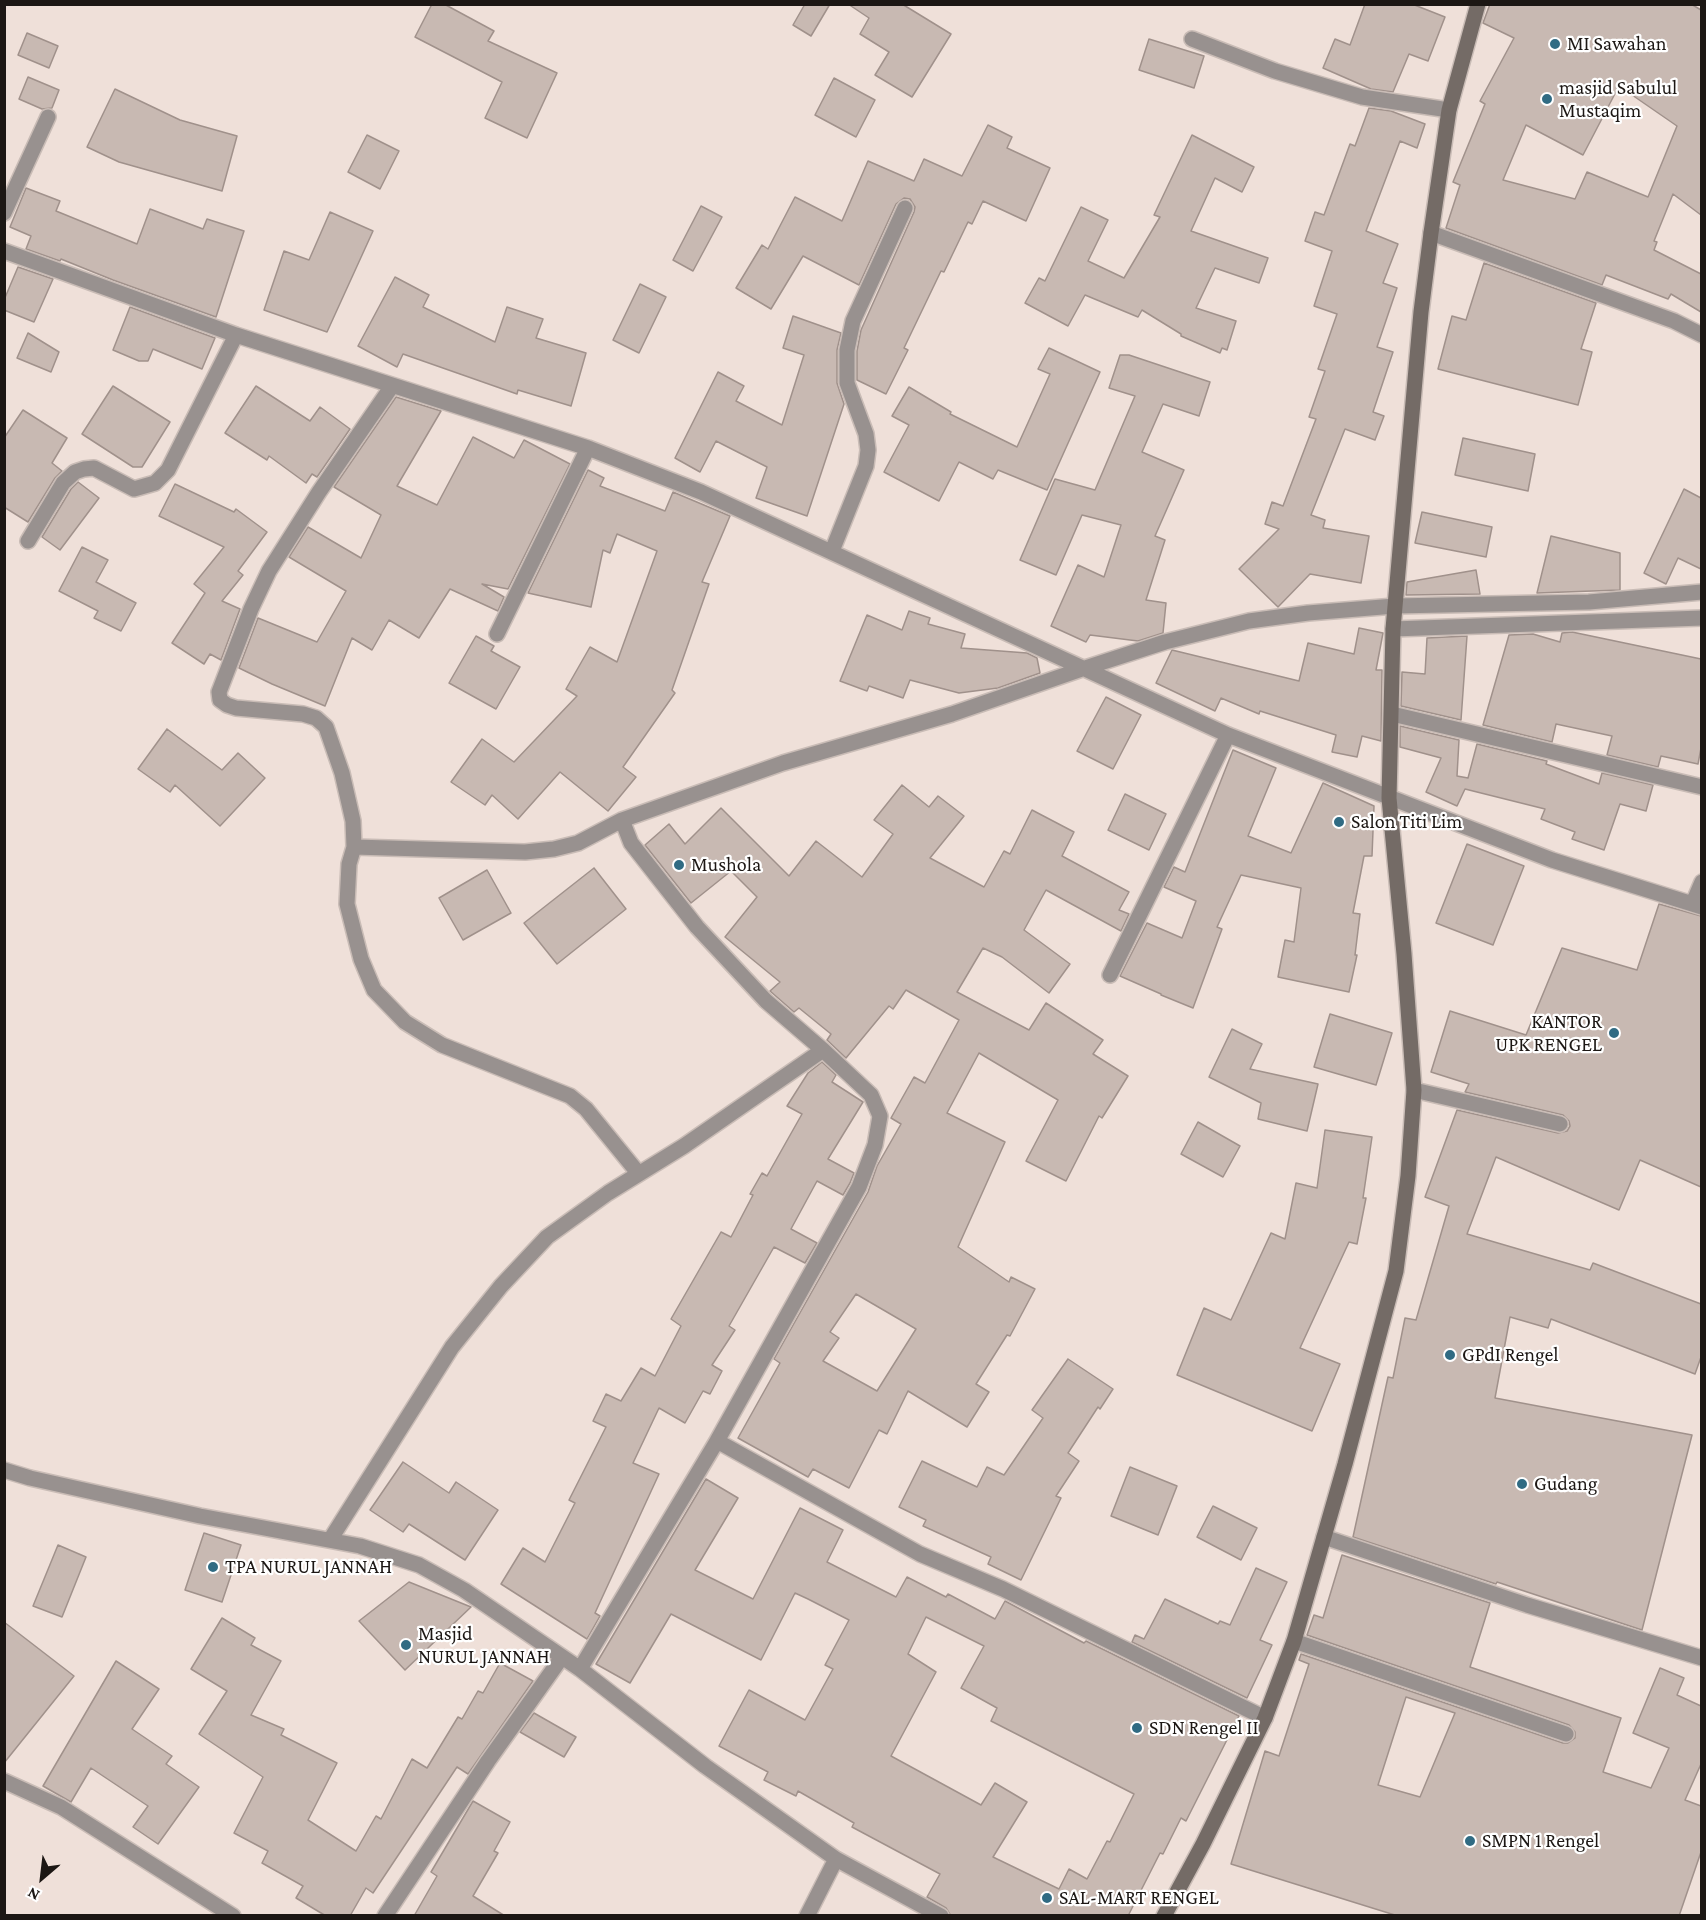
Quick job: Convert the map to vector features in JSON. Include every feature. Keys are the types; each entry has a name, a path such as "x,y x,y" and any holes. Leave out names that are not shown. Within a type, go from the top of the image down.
{"street":[{"path":"1164,1916 1203,1844 1265,1718 1294,1641 1345,1464 1396,1271 1408,1176 1414,1090 1389,798 1395,618 1421,312 1431,233 1449,110 1478,4"},
{"path":"1192,39 1275,71 1352,94 1449,110"},
{"path":"4,213 48,117"},
{"path":"832,551 866,466 868,450 866,434 847,383 847,350 853,321 905,208"},
{"path":"1431,233 1674,321 1701,335"},
{"path":"4,251 237,335 588,448 700,492 1228,735 1552,860 1697,905 1701,882"},
{"path":"28,541 63,483 75,472 94,468 134,489 156,483 168,470 237,335"},
{"path":"392,386 319,492 269,571 251,609 219,692 220,700 236,708 303,714 321,722 326,727 342,773 353,821 354,847 349,864 347,904 361,959 374,990 405,1022 442,1045 570,1096 586,1109 639,1174"},
{"path":"497,634 588,448"},
{"path":"1395,618 1701,592"},
{"path":"354,847 525,852 554,849 578,843 783,763 952,714 1165,642 1249,621 1308,613 1395,618 1701,618"},
{"path":"1392,714 1701,787"},
{"path":"1110,975 1228,735"},
{"path":"580,1670 717,1441 858,1187 875,1145 880,1116 871,1095 766,1001 697,927 631,843 623,824"},
{"path":"330,1540 452,1347 501,1286 547,1237 608,1193 684,1146 823,1050"},
{"path":"1414,1090 1560,1124"},
{"path":"717,1441 920,1554 1003,1589 1265,1718"},
{"path":"4,1470 30,1478 200,1516 360,1546 419,1565 464,1590 580,1670 705,1766 836,1859 941,1916"},
{"path":"1324,1537 1527,1605 1701,1658"},
{"path":"1294,1641 1566,1734"},
{"path":"385,1916 488,1761 562,1658"},
{"path":"4,1781 33,1792 62,1807 233,1916"},
{"path":"807,1916 836,1859"}],"building":[{"path":"432,4 444,4 494,31 488,41 557,73 527,138 485,118 502,82 415,37"},
{"path":"805,4 830,4 811,36 793,25"},
{"path":"848,4 902,4 951,34 912,97 875,75 889,52 860,34 869,18"},
{"path":"1365,4 1412,4 1445,17 1428,61 1409,54 1393,92 1371,89 1323,68 1335,39 1350,45"},
{"path":"1490,4 1691,4 1701,10 1701,215 1673,194 1654,241 1657,242 1654,250 1701,274 1701,312 1671,294 1668,299 1606,275 1602,285 1446,228 1460,185 1453,182 1485,104 1480,101 1514,38 1483,23","holes":["1619,86 1677,126 1648,197 1587,172 1575,199 1503,180 1526,125 1583,155"]},
{"path":"27,33 58,46 49,68 18,55"},
{"path":"1149,39 1204,56 1194,88 1139,70"},
{"path":"28,77 59,90 52,108 42,109 19,99"},
{"path":"834,78 875,100 856,137 815,115"},
{"path":"115,89 180,120 237,136 222,191 119,162 87,147"},
{"path":"1369,108 1391,111 1425,124 1417,148 1400,141 1366,231 1398,244 1383,283 1397,288 1377,347 1393,352 1373,412 1384,416 1375,440 1345,429 1311,515 1325,520 1323,528 1369,536 1361,583 1310,574 1278,607 1239,569 1279,529 1265,524 1272,502 1283,506 1316,419 1309,417 1325,371 1318,369 1337,314 1314,306 1332,251 1305,241 1315,212 1324,215 1350,144 1355,146"},
{"path":"988,125 1012,137 1007,148 1050,168 1026,221 983,201 972,224 968,222 944,272 941,271 904,348 908,350 886,394 857,380 857,351 861,330 914,212 915,207 910,199 904,198 896,204 859,285 803,256 771,309 736,288 762,245 768,249 795,197 842,221 868,161 914,181 924,159 962,176"},
{"path":"367,135 399,151 380,189 348,172"},
{"path":"1192,135 1254,167 1242,192 1215,178 1191,231 1268,258 1259,283 1215,268 1196,308 1236,321 1227,350 1222,348 1220,353 1181,336 1142,310 1138,317 1085,295 1068,326 1025,303 1039,278 1045,281 1081,207 1108,220 1088,261 1124,278 1160,217 1154,215"},
{"path":"26,188 60,201 56,211 137,244 150,209 203,229 207,219 244,231 216,317 61,259 60,261 26,249 31,236 10,227"},
{"path":"701,206 722,217 693,271 673,260"},
{"path":"330,212 373,231 327,332 264,310 284,251 309,260"},
{"path":"1484,263 1596,303 1581,349 1592,352 1578,405 1438,369 1452,316 1466,320"},
{"path":"18,267 53,279 34,322 4,310 4,300"},
{"path":"395,277 429,295 423,307 495,342 507,307 543,319 536,338 586,353 571,406 518,390 517,394 403,354 397,367 358,346"},
{"path":"640,284 666,297 639,353 613,340"},
{"path":"130,307 215,338 202,369 153,349 148,361 139,361 113,350"},
{"path":"793,316 841,333 837,350 837,383 844,404 807,516 756,498 767,467 716,441 700,472 675,458 718,372 744,386 736,401 782,425 804,355 783,348"},
{"path":"28,333 59,352 51,372 17,358"},
{"path":"1049,348 1100,372 1047,490 998,470 993,479 959,462 939,501 884,472 909,425 892,416 909,387 951,412 950,414 1017,447 1050,374 1038,369"},
{"path":"1120,355 1129,355 1210,382 1199,416 1163,404 1142,452 1184,470 1155,536 1165,540 1146,600 1166,603 1163,633 1138,641 1090,635 1086,642 1051,626 1078,565 1104,577 1121,525 1082,515 1056,575 1020,560 1055,479 1095,490 1135,396 1109,388"},
{"path":"113,386 170,422 142,467 133,467 82,434"},
{"path":"256,386 310,421 320,407 350,429 317,477 312,474 306,483 269,456 267,460 225,433"},
{"path":"396,397 441,411 397,486 437,505 473,437 514,458 524,440 570,464 508,589 482,584 504,597 498,611 450,589 419,638 389,620 372,650 352,638 325,706 239,668 258,618 317,642 346,591 289,557 308,527 361,558 381,515 334,487"},
{"path":"23,410 67,438 52,463 62,471 55,478 28,522 4,507 4,438"},
{"path":"1463,438 1535,454 1528,491 1455,475"},
{"path":"588,470 604,478 600,486 665,511 673,492 730,516 702,582 709,584 672,690 675,693 623,767 636,777 608,811 560,772 518,819 492,795 485,805 451,782 482,739 514,762 577,696 566,689 590,647 617,662 657,551 617,534 610,553 603,550 591,607 528,593"},
{"path":"78,482 99,498 60,550 42,537 71,489"},
{"path":"175,484 234,512 236,509 267,532 238,571 243,575 222,601 240,609 221,660 210,654 204,664 172,643 205,593 194,584 224,547 159,516"},
{"path":"1684,489 1701,498 1701,569 1678,558 1666,584 1644,573"},
{"path":"1422,512 1492,527 1486,557 1415,543"},
{"path":"1551,536 1620,553 1620,590 1537,593"},
{"path":"82,547 108,560 96,582 136,603 121,631 94,618 98,611 59,591"},
{"path":"1476,570 1480,594 1406,595 1407,582"},
{"path":"909,611 930,618 928,624 965,634 961,648 1027,653 1037,658 1040,673 998,688 959,693 910,680 903,698 869,686 867,691 840,681 867,615 902,630"},
{"path":"1359,628 1383,633 1376,670 1382,670 1381,741 1362,736 1357,757 1332,752 1336,735 1260,711 1259,714 1221,698 1215,711 1156,683 1172,650 1299,681 1308,643 1354,654"},
{"path":"1572,632 1701,659 1701,748 1698,764 1661,756 1658,767 1607,755 1612,736 1556,724 1552,742 1483,725 1509,635 1533,634 1560,642 1562,633"},
{"path":"476,636 494,646 491,651 520,667 496,709 449,683"},
{"path":"1467,636 1461,720 1401,706 1402,672 1425,674 1427,638"},
{"path":"1106,697 1141,715 1113,769 1077,751"},
{"path":"1400,726 1459,740 1457,776 1468,778 1477,744 1547,761 1546,764 1599,784 1602,773 1653,785 1646,811 1620,804 1604,850 1572,839 1575,832 1541,819 1545,809 1465,789 1457,806 1426,792 1441,758 1400,747"},
{"path":"167,729 222,770 238,753 265,778 220,826 175,785 170,792 138,769"},
{"path":"1233,750 1276,768 1248,836 1291,853 1323,783 1374,806 1372,856 1364,856 1353,913 1360,914 1355,955 1357,955 1349,992 1278,977 1285,940 1294,942 1301,888 1241,875 1217,927 1222,929 1193,1008 1120,976 1147,923 1182,938 1196,901 1164,887 1174,867 1185,872"},
{"path":"902,785 929,807 938,796 964,816 930,858 984,887 1004,851 1010,854 1032,810 1074,832 1062,856 1129,892 1119,910 1129,914 1121,931 1046,890 1024,930 1070,964 1049,993 1002,957 983,948 957,992 1029,1030 1046,1003 1103,1040 1093,1054 1128,1076 1102,1118 1099,1116 1066,1181 1026,1161 1058,1100 979,1053 947,1113 1005,1142 958,1247 1009,1282 1011,1277 1035,1289 1010,1336 1007,1335 976,1384 989,1392 967,1427 908,1391 887,1434 879,1430 849,1488 813,1469 808,1477 738,1438 780,1363 774,1359 868,1192 877,1166 901,1124 891,1118 914,1077 925,1083 959,1020 906,990 893,1009 889,1006 846,1058 827,1040 831,1034 799,1008 794,1012 770,991 780,982 725,937 757,897 731,871 691,903 645,845 669,824 685,844 721,808 789,876 816,841 862,877 893,834 874,820","holes":["856,1294 916,1329 877,1391 823,1361 839,1338 830,1332"]},
{"path":"1125,794 1166,814 1149,850 1108,830"},
{"path":"1467,844 1524,866 1493,945 1436,923"},
{"path":"594,868 626,909 557,964 524,923"},
{"path":"487,870 511,913 463,940 439,898"},
{"path":"1659,904 1701,916 1701,1187 1640,1160 1619,1210 1496,1157 1467,1234 1590,1270 1593,1263 1701,1304 1701,1357 1695,1374 1551,1319 1548,1328 1510,1317 1495,1398 1692,1435 1642,1630 1353,1537 1388,1377 1393,1378 1405,1318 1416,1320 1449,1206 1425,1197 1457,1110 1558,1133 1567,1131 1570,1126 1569,1121 1563,1115 1465,1092 1469,1084 1431,1072 1450,1011 1526,1035 1562,948 1637,970"},
{"path":"1330,1014 1392,1033 1376,1085 1314,1067"},
{"path":"1232,1029 1262,1044 1250,1069 1318,1084 1307,1131 1258,1119 1261,1103 1209,1077"},
{"path":"822,1062 836,1075 832,1082 863,1102 828,1159 854,1173 850,1183 843,1195 817,1181 791,1229 817,1243 805,1263 774,1247 729,1326 735,1330 712,1365 722,1371 710,1394 703,1391 685,1423 659,1408 633,1463 659,1474 595,1613 600,1616 587,1639 501,1584 523,1548 545,1562 575,1503 569,1500 606,1427 593,1421 606,1394 621,1401 641,1368 655,1376 681,1326 671,1319 721,1232 731,1237 762,1173 767,1176 802,1114 787,1106 808,1073"},
{"path":"1198,1122 1240,1146 1223,1177 1181,1154"},
{"path":"1325,1130 1372,1137 1363,1198 1366,1198 1357,1244 1349,1242 1300,1348 1340,1364 1312,1431 1177,1375 1204,1308 1231,1320 1271,1233 1285,1239 1296,1183 1317,1188"},
{"path":"1068,1359 1113,1389 1100,1409 1098,1407 1068,1453 1079,1461 1056,1496 1061,1498 1021,1580 988,1564 991,1557 923,1526 926,1520 899,1507 922,1461 977,1487 987,1467 1004,1475 1043,1418 1032,1410"},
{"path":"403,1462 449,1493 456,1482 498,1510 465,1560 409,1524 403,1532 370,1510"},
{"path":"1130,1467 1177,1486 1158,1535 1111,1516"},
{"path":"706,1479 738,1498 695,1570 753,1599 800,1508 843,1530 827,1562 896,1597 907,1577 946,1597 948,1594 995,1619 1005,1601 1084,1643 1086,1641 1239,1716 1186,1821 1181,1818 1163,1854 1160,1853 1128,1916 951,1916 946,1908 927,1897 940,1874 852,1827 854,1823 798,1791 796,1796 764,1780 768,1772 719,1746 749,1690 805,1720 833,1669 825,1665 849,1620 795,1593 761,1660 671,1614 630,1683 596,1664","holes":["926,1617 984,1646 961,1688 997,1708 991,1721 1134,1794 1110,1842 1107,1841 1087,1879 1069,1869 1059,1889 993,1857 1027,1802 995,1783 981,1805 891,1756 936,1672 908,1654"]},
{"path":"1213,1506 1257,1528 1241,1560 1197,1537"},
{"name":"TPA NURUL JANNAH","path":"204,1533 241,1545 222,1602 185,1590"},
{"path":"58,1545 86,1557 62,1617 33,1606"},
{"path":"1342,1555 1490,1603 1470,1667 1621,1718 1603,1772 1651,1788 1669,1748 1633,1733 1660,1668 1684,1678 1677,1695 1701,1706 1701,1764 1685,1800 1701,1806 1701,1852 1679,1916 1398,1916 1231,1864 1265,1751 1279,1756 1309,1664 1299,1660 1301,1654 1563,1743 1568,1743 1575,1738 1575,1732 1569,1725 1307,1635 1314,1615 1323,1618","holes":["1406,1697 1455,1713 1420,1797 1378,1785"]},
{"path":"1256,1568 1287,1582 1260,1640 1272,1645 1247,1698 1132,1642 1135,1635 1144,1639 1165,1599 1218,1624 1220,1621 1230,1625"},
{"name":"Masjid NURUL JANNAH","path":"409,1582 471,1607 405,1670 359,1621"},
{"path":"222,1618 255,1638 251,1645 281,1661 251,1715 284,1729 281,1735 337,1763 308,1820 356,1851 376,1816 381,1819 412,1759 427,1768 458,1717 462,1719 478,1691 483,1693 500,1663 533,1681 468,1774 457,1767 373,1893 366,1888 350,1916 326,1916 296,1898 303,1886 262,1863 268,1851 234,1833 263,1777 199,1734 227,1691 191,1669"},
{"path":"4,1622 74,1676 4,1763"},
{"path":"116,1661 159,1689 132,1729 172,1756 166,1764 199,1787 158,1844 133,1827 148,1806 91,1768 71,1802 43,1786"},
{"path":"534,1713 576,1737 564,1757 520,1732"},
{"path":"473,1801 510,1822 494,1851 498,1853 473,1896 505,1916 414,1916 437,1876 431,1872"}],"place":[{"name":"MI Sawahan","path":"1555,44"},
{"name":"masjid Sabulul Mustaqim","path":"1547,99"},
{"name":"Salon Titi Lim","path":"1339,822"},
{"name":"Mushola","path":"679,865"},
{"name":"KANTOR UPK RENGEL","path":"1614,1033"},
{"name":"GPdI Rengel","path":"1450,1355"},
{"name":"Gudang","path":"1522,1484"},
{"name":"TPA NURUL JANNAH","path":"213,1567"},
{"name":"Masjid NURUL JANNAH","path":"406,1645"},
{"name":"SDN Rengel II","path":"1137,1728"},
{"name":"SMPN 1 Rengel","path":"1470,1841"},
{"name":"SAL-MART RENGEL","path":"1047,1898"}]}
